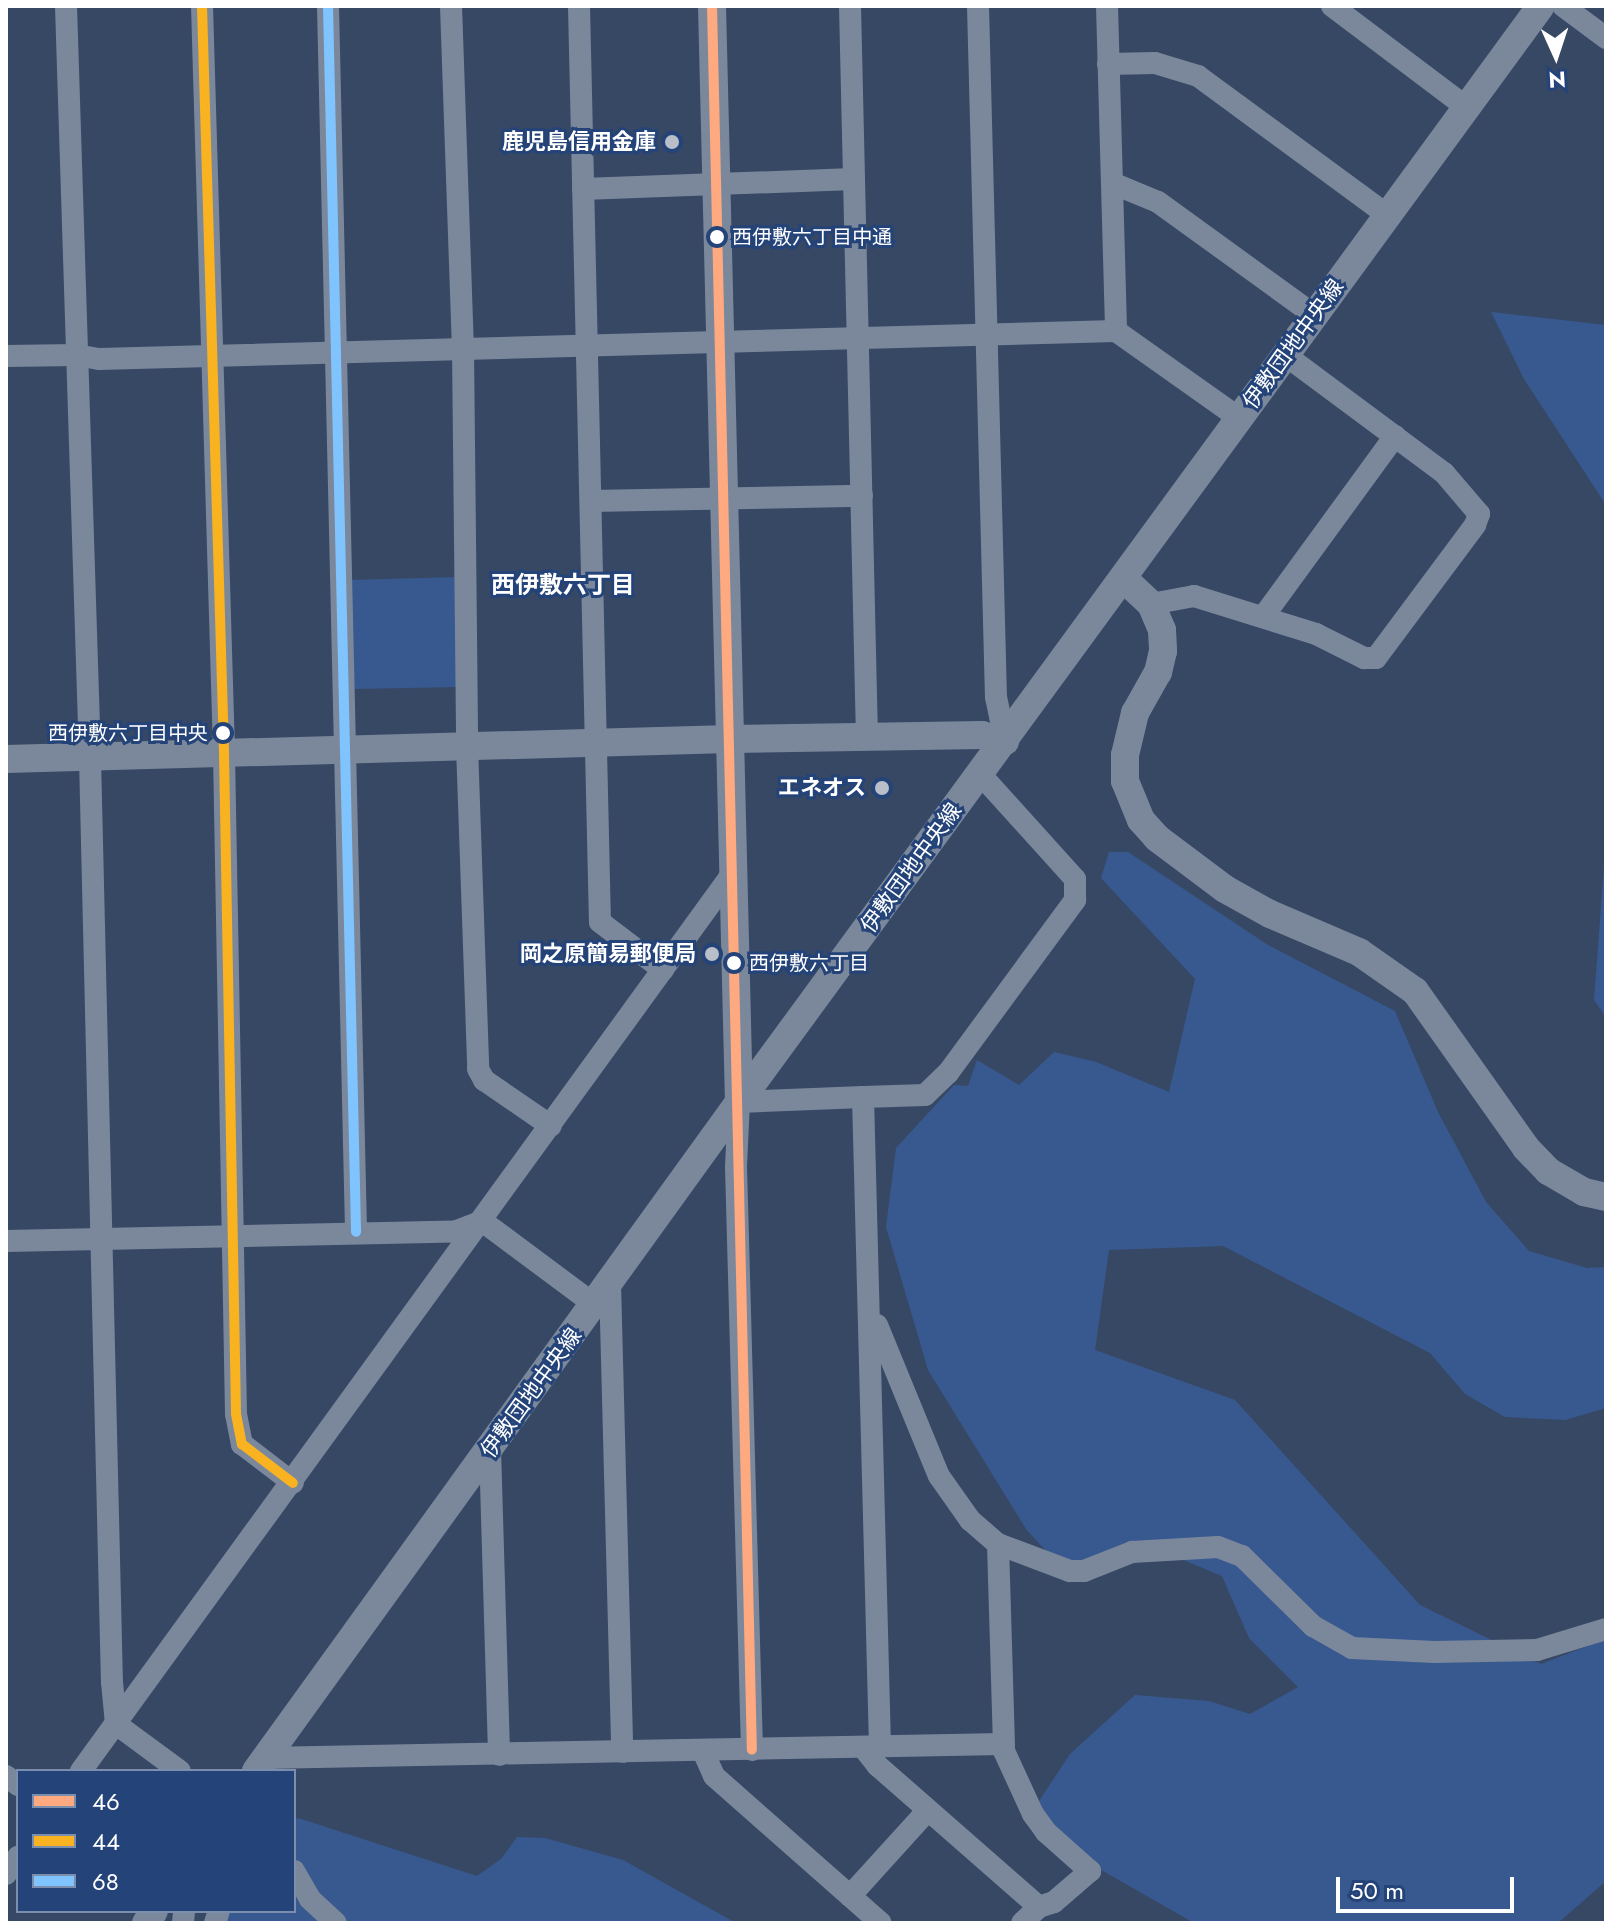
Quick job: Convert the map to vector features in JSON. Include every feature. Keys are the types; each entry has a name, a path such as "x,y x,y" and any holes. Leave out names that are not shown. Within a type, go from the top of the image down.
{"street":[{"path":"66,6 116,1724"},
{"path":"202,6 224,753 236,1414 242,1444 293,1483"},
{"path":"328,6 356,1232"},
{"path":"451,6 463,348 467,746 478,1069 484,1080 551,1126"},
{"path":"579,6 600,922 663,970"},
{"path":"712,6 739,1102 736,1167 752,1750"},
{"path":"850,6 867,737"},
{"path":"6,759 730,739 982,735 1005,741 996,697 989,334 978,6"},
{"path":"1107,6 1116,331"},
{"path":"1332,6 1359,14 1466,107"},
{"name":"伊敷団地中央線","path":"261,1764 739,1102 1541,6"},
{"path":"1563,6 1606,38"},
{"path":"1108,64 1155,63 1198,76 1387,215"},
{"path":"583,189 854,179"},
{"path":"1112,183 1158,202 1314,315"},
{"path":"6,356 76,355 99,359 1116,331 1239,418"},
{"path":"1151,604 1194,596 1316,634 1364,658 1376,658 1402,626 1479,514 1444,473 1285,355"},
{"path":"1263,617 1395,436"},
{"path":"591,501 862,496"},
{"path":"1123,578 1151,604 1162,630 1163,651 1158,672 1135,713 1125,755 1125,781 1141,820 1157,838 1225,889 1270,914 1359,952 1415,991 1526,1148 1548,1171 1584,1192 1606,1197"},
{"path":"739,1102 925,1095 948,1073 1075,900 1075,879 980,774"},
{"path":"82,1769 732,874"},
{"path":"863,1097 871,1312 872,1747 878,1766 1039,1907"},
{"path":"6,1241 454,1232 482,1221"},
{"path":"482,1221 602,1294 622,1752"},
{"path":"871,1312 939,1476 970,1520 998,1544 1070,1571 1084,1571 1132,1552 1218,1547 1242,1556 1313,1626 1352,1648 1434,1652 1537,1650 1606,1629"},
{"path":"490,1449 499,1755"},
{"path":"998,1544 1003,1744 1033,1814 1046,1832 1090,1871 1054,1902 1039,1907 1022,1923"},
{"path":"116,1724 177,1769"},
{"path":"261,1764 499,1755 1003,1744"},
{"path":"703,1751 714,1776 881,1923"},
{"path":"850,1896 928,1810"},
{"path":"296,1874 310,1899 336,1923"}],"shaded area":[{"path":"1491,312 1606,325 1606,505 1524,379"},
{"path":"457,577 459,687 353,689 350,580"},
{"path":"1606,840 1606,1017 1594,1000"},
{"path":"1109,852 1128,852 1268,945 1395,1011 1438,1112 1486,1202 1529,1251 1587,1268 1606,1267 1606,1408 1565,1420 1505,1417 1465,1394 1430,1353 1223,1246 1109,1250 1095,1350 1235,1400 1420,1605 1541,1664 1606,1639 1606,1881 1558,1923 1194,1923 1089,1863 1044,1815 1039,1801 1070,1754 1135,1695 1209,1701 1250,1714 1298,1687 1249,1638 1222,1576 1162,1551 1058,1564 1026,1529 928,1370 886,1227 896,1148 954,1085 968,1086 977,1060 1019,1085 1054,1052 1096,1062 1169,1092 1195,979 1101,878"},
{"path":"296,1820 477,1876 501,1859 517,1837 545,1838 623,1860 736,1923 223,1923 226,1913 296,1913"}],"transit line":[{"name":"44","path":"202,6 224,753 236,1414 242,1444 293,1483"},
{"name":"68","path":"328,6 356,1232"},
{"name":"46","path":"712,6 752,1750"}],"place":[{"name":"鹿児島信用金庫","path":"672,142"},
{"name":"西伊敷六丁目中通","path":"717,237"},
{"name":"西伊敷六丁目中央","path":"223,733"},
{"name":"エネオス","path":"882,788"},
{"name":"岡之原簡易郵便局","path":"712,954"},
{"name":"西伊敷六丁目","path":"734,963"}],"district":[{"name":"西伊敷六丁目","path":"563,585"}]}
